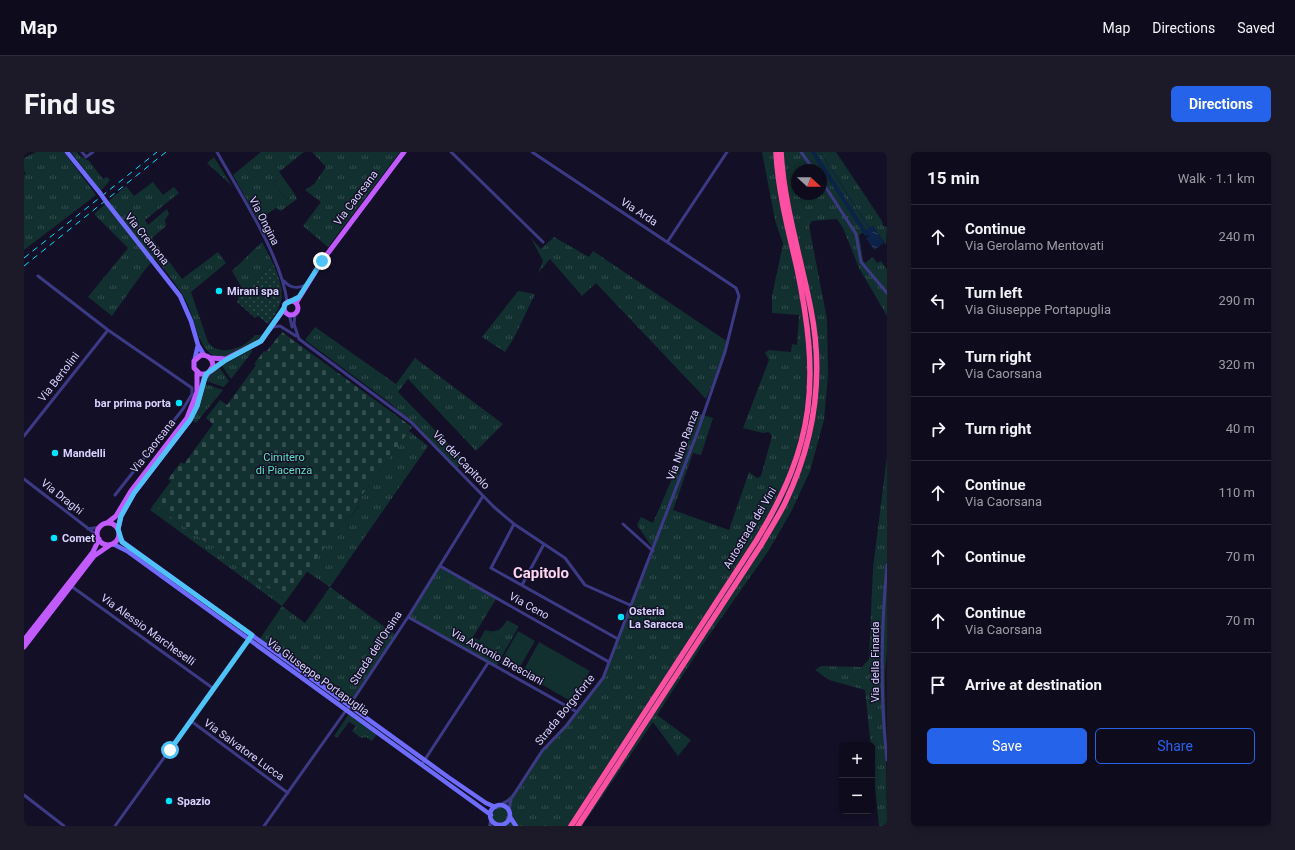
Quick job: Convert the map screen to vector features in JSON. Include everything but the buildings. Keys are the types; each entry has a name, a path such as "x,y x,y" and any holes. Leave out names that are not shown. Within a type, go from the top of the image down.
{"highway":[{"name":"Autostrada dei Vini","path":"571,826 756,541 779,502 796,463 810,402 810,351 803,300 776,152"},
{"name":"Autostrada dei Vini","path":"578,826 761,545 784,504 801,465 812,422 816,396 816,353 812,311 785,203 781,152"}],"main road":[{"name":"Via Cremona","path":"68,152 180,296 191,321 198,345"},
{"name":"Via Caorsana","path":"296,303 322,261 404,152"},
{"path":"288,301 295,300 299,297"},
{"path":"198,345 193,365 197,373 208,373 226,360 261,341 274,323 286,312 288,301"},
{"path":"286,312 295,314 298,310 296,303 288,301"},
{"path":"198,345 204,355 211,358 226,360"},
{"path":"195,358 204,355"},
{"path":"208,373 213,364 211,358"},
{"name":"Via Caorsana","path":"107,523 116,516 131,491 187,418 197,392 197,373"},
{"name":"Via Caorsana","path":"118,529 121,516 134,493 190,420 197,406 208,373"},
{"path":"24,640 90,555 98,537 100,527 107,523 114,524 118,529 119,536 111,544 94,556 24,647"},
{"name":"Via Giuseppe Portapuglia","path":"119,536 122,542 424,762 486,803 498,806"},
{"path":"98,537 103,543 111,544"},
{"name":"Via Giuseppe Portapuglia","path":"111,544 128,551 251,637"},
{"name":"Via Giuseppe Portapuglia","path":"424,762 491,817"},
{"path":"498,806 505,807 509,811 510,817 515,826 505,824 497,825 491,817 498,806"},
{"path":"505,824 510,817"}],"street":[{"path":"82,152 86,157 93,152"},
{"name":"Via Ongina","path":"217,152 257,224 284,281 288,301"},
{"path":"451,152 543,242"},
{"name":"Via Arda","path":"532,152 668,241 736,288"},
{"path":"668,241 727,152"},
{"path":"801,152 810,164"},
{"path":"827,189 856,234 861,262 887,293"},
{"path":"38,276 108,330 192,388 192,394 183,409 115,495"},
{"path":"284,281 288,285 295,288 307,284"},
{"name":"Via Nino Ranza","path":"630,605 653,551 725,352 737,310 739,296 736,288"},
{"path":"286,312 290,318 295,334"},
{"name":"Via del Capitolo","path":"295,314 293,321 295,334 298,338 411,422 483,496 514,524 565,558 578,577 589,588 630,605"},
{"path":"270,329 278,325 295,334"},
{"name":"Via Bertolini","path":"24,436 108,330"},
{"name":"Via Draghi","path":"24,479 98,537"},
{"name":"Strada dell'Orsina","path":"264,826 348,707 408,617 483,496"},
{"path":"514,524 491,568 618,638"},
{"path":"623,524 653,551"},
{"path":"88,529 100,527"},
{"path":"522,585 544,544"},
{"name":"Via della Finarda","path":"887,565 883,690 887,760"},
{"name":"Via Ceno","path":"440,566 609,662"},
{"name":"Via Alessio Marcheselli","path":"71,586 214,689"},
{"name":"Strada Borgoforte","path":"509,811 511,799 542,751 577,712 603,678 630,605"},
{"name":"Via Antonio Bresciani","path":"408,617 577,712"},
{"path":"115,826 251,637"},
{"path":"424,762 488,663"},
{"name":"Via Salvatore Lucca","path":"190,721 288,792"},
{"path":"24,795 64,826"},
{"name":"Strada Borgoforte","path":"498,806 511,799"},
{"path":"490,826 491,817"}],"green space":[{"path":"36,152 64,152 96,195 24,250 24,175 26,174 24,171 24,158"},
{"path":"71,152 77,152 80,156 89,161 103,179 107,177 110,180 101,191"},
{"path":"261,152 304,152 279,172 282,176 273,183 286,199 294,193 297,199 281,211 276,208 258,220 233,175"},
{"path":"312,152 400,152 328,247 303,226 321,202 305,190 314,184 326,167"},
{"path":"762,152 836,152 882,221 883,226 887,227 886,245 873,226 859,235 863,260 865,263 873,257 877,263 881,261 887,269 887,316 859,268 843,228 837,219 812,221 809,226 827,319 828,375 824,420 810,471 792,510 769,550 701,647 657,715 691,740 678,756 653,722 582,826 488,826 491,809 504,802 517,789 542,752 577,712 603,678 654,550 637,525 641,517 653,523 700,414 713,418 701,455 693,453 673,510 729,530 749,472 757,478 761,476 772,436 769,432 763,433 743,428 769,360 765,353 769,350 791,352 792,344 797,345 799,315 772,313 772,296 783,244 775,220"},
{"path":"214,157 232,186 207,163"},
{"path":"282,176 294,193 286,199 273,183"},
{"path":"153,182 163,195 174,187 179,193 145,220 148,225 167,209 169,214 165,220 166,226 152,238 182,279 218,252 226,263 191,292 208,342 213,347 225,350 245,344 255,335 262,335 253,343 224,357 215,356 208,351 202,343 184,297 155,258 112,316 88,297 128,248 94,214 126,186 134,196"},
{"path":"554,237 589,257 593,251 728,342 726,351 706,399 596,283 582,296 550,259 538,273 543,261 531,238 541,249"},
{"path":"262,242 273,263 245,293 232,271"},
{"path":"273,263 280,281 282,295 278,308 268,324 258,316 255,318 237,302 242,289 245,293"},
{"path":"518,291 535,294 514,338 505,352 482,337"},
{"path":"315,327 396,384 415,358 503,424 476,451 408,379 398,392 465,461 457,468 390,403 305,340"},
{"name":"Cimitero di Piacenza","path":"282,332 412,427 356,503 359,505 350,518 347,516 286,601 154,504 171,481 168,479 181,462 184,464 213,424 206,418 220,400 227,405 256,365 254,364"},
{"path":"252,349 252,352 231,379 222,366"},
{"path":"219,367 229,381 224,387 206,381 211,373"},
{"path":"205,384 223,390 196,423 192,420"},
{"path":"409,431 428,446 330,587 306,571 347,516 350,518 359,506 356,503"},
{"path":"887,456 887,649 885,673 887,826 879,826 875,787 875,742 870,742 865,690 829,680 815,670 821,666 862,667 869,659 873,568"},
{"path":"154,504 286,601 282,606 150,510"},
{"path":"440,566 496,599 473,637 479,640 472,653 408,617"},
{"path":"330,587 396,635 350,705 259,640 282,606 305,623"},
{"path":"507,620 518,626 518,628 506,649 501,646 498,651 495,649 501,640 485,630 498,630"},
{"path":"485,630 501,640 495,649 498,651 501,646 506,649 496,667 472,653"},
{"path":"518,631 535,641 517,672 500,663"},
{"path":"539,642 590,671 572,702 522,673"},
{"path":"349,714 377,734 372,741 366,737 361,738 352,731 356,726 349,722 337,738 334,736"}],"water":[{"path":"873,226 884,243 874,250 866,238 869,236 866,230"}],"waterway":[{"path":"813,152 866,234 871,231"},
{"path":"820,152 870,229"}],"railway":[{"path":"24,258 157,152"},
{"path":"24,266 166,152"}],"place":[{"name":"Mirani spa","path":"219,291"},
{"name":"bar prima porta","path":"179,403"},
{"name":"Mandelli","path":"55,453"},
{"name":"Comet","path":"54,538"},
{"name":"Osteria La Saracca","path":"621,617"},
{"name":"Spazio","path":"169,801"}],"district":[{"name":"Capitolo","path":"541,573"}],"route":[{"path":"170,750 252,635 122,542 119,536 119,521 134,493 190,420 197,406 206,374 226,360 261,341 284,308 286,302 295,300 299,297 322,261"}]}
